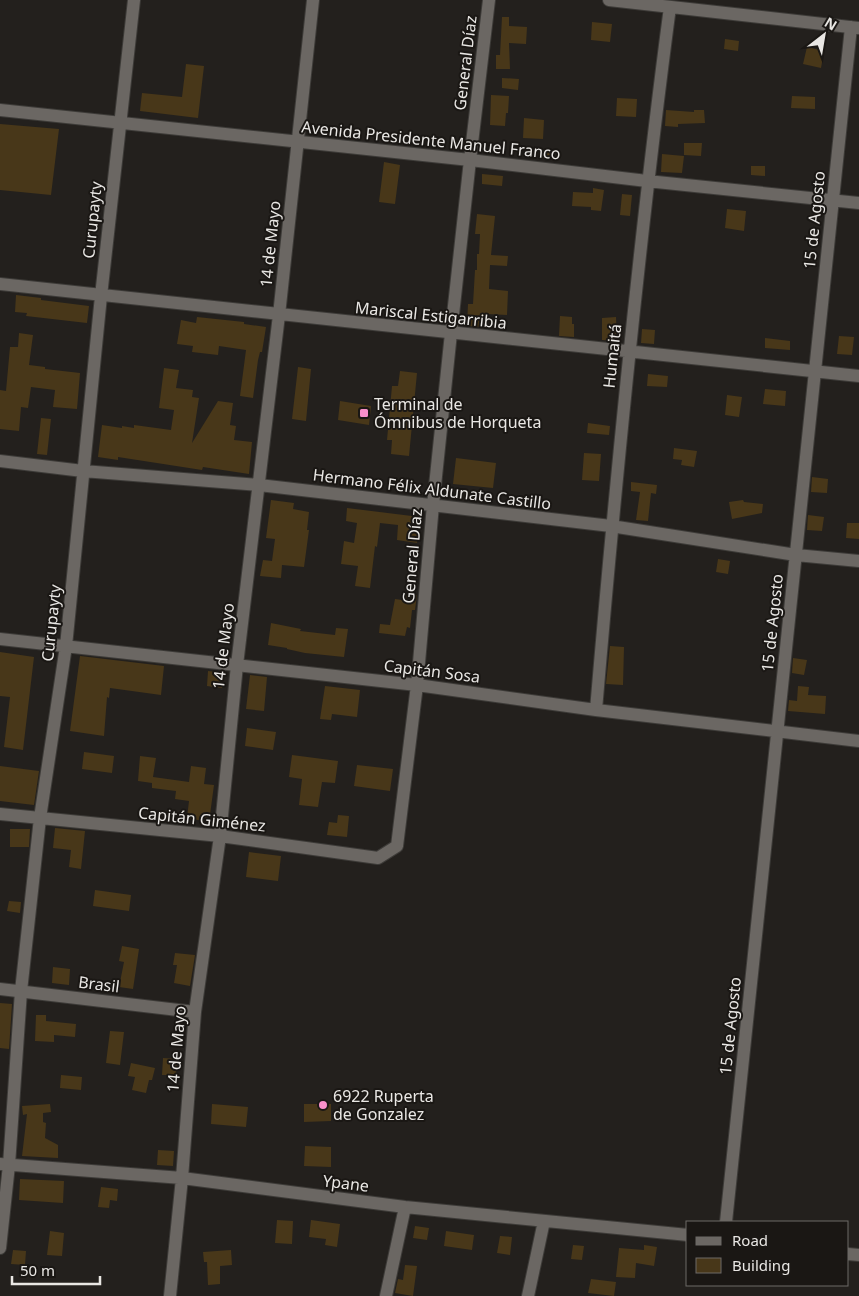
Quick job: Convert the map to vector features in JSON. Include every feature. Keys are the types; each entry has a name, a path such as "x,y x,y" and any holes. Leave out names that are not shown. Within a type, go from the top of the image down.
{"street":[{"name":"Curupayty","path":"0,1248 4,1164 40,818 66,646 119,124 134,0"},
{"name":"14 de Mayo","path":"170,1296 182,1178 195,1012 220,836 237,665 279,315 313,0"},
{"name":"General Díaz","path":"397,846 417,685 451,333 489,0"},
{"path":"609,0 855,27"},
{"name":"Humaitá","path":"596,710 612,526 647,181 670,7"},
{"name":"15 de Agosto","path":"726,1221 833,200 855,27"},
{"name":"Avenida Presidente Manuel Franco","path":"0,110 859,203"},
{"name":"Mariscal Estigarribia","path":"0,284 859,376"},
{"name":"Hermano Félix Aldunate Castillo","path":"0,461 83,471 259,485 433,505 612,526 796,554 859,561"},
{"name":"Capitán Sosa","path":"0,639 417,685 596,710 859,741"},
{"name":"Capitán Giménez","path":"0,814 220,836 378,858 397,846"},
{"name":"Brasil","path":"0,989 195,1012"},
{"name":"Ypane","path":"4,1164 182,1178 405,1207 686,1235"},
{"path":"386,1296 405,1207"},
{"path":"528,1296 544,1221"}],"building":[{"path":"502,17 509,17 509,26 527,27 526,44 509,43 510,69 496,69 496,55 500,55"},
{"path":"592,22 612,24 610,42 591,40"},
{"path":"725,39 739,41 738,51 724,49"},
{"path":"807,47 824,51 821,68 803,64"},
{"path":"186,64 204,66 198,118 140,111 142,93 182,97"},
{"path":"502,78 519,79 518,90 502,88"},
{"path":"491,95 509,96 505,126 490,125"},
{"path":"792,96 815,97 815,109 791,108"},
{"path":"617,98 637,99 636,117 616,116"},
{"path":"666,110 694,112 694,110 704,110 705,123 678,124 678,127 665,126"},
{"path":"524,118 544,120 543,139 523,138"},
{"path":"0,124 59,129 51,195 0,190"},
{"path":"684,143 702,143 701,156 684,155"},
{"path":"539,150 555,150 555,159 539,159"},
{"path":"662,154 684,156 682,173 661,172"},
{"path":"384,162 400,165 395,204 379,202"},
{"path":"751,166 765,166 765,176 751,175"},
{"path":"482,174 503,176 502,186 482,184"},
{"path":"593,188 604,190 601,211 591,210 591,207 572,206 573,192 593,193"},
{"path":"622,194 632,195 630,216 620,215"},
{"path":"727,209 746,211 744,231 725,228"},
{"path":"477,214 495,216 491,255 508,256 507,266 490,265 489,289 508,291 507,315 487,314 486,327 467,326 468,304 473,304 475,270 477,270 477,254 479,254 480,234 475,234"},
{"path":"16,295 89,306 87,323 26,316 27,313 15,312"},
{"path":"560,316 572,317 574,337 559,336"},
{"path":"197,317 244,322 244,324 266,327 262,352 260,352 258,360 253,398 240,396 246,350 219,346 218,355 192,352 193,346 177,344 181,320 196,323"},
{"path":"616,317 617,341 602,340 602,318"},
{"path":"642,329 655,330 654,344 641,343"},
{"path":"19,333 33,335 29,365 80,373 77,409 53,407 55,390 31,387 28,408 21,407 19,431 0,429 0,390 6,391 10,347 18,347"},
{"path":"839,336 854,337 852,355 837,354"},
{"path":"765,338 790,341 790,350 765,348"},
{"path":"298,367 311,369 306,421 292,419"},
{"path":"164,368 179,370 176,388 193,390 192,397 199,398 192,443 218,401 233,403 230,425 236,426 234,440 252,442 249,474 203,467 202,470 118,457 118,460 98,457 102,425 134,428 134,425 171,430 174,410 159,408"},
{"path":"400,371 417,373 409,456 391,454 392,440 387,440 392,386 398,386"},
{"path":"648,374 668,376 667,387 647,386"},
{"path":"765,389 786,391 785,406 763,404"},
{"path":"727,395 742,397 739,417 725,415"},
{"path":"340,401 371,406 369,425 338,420"},
{"path":"41,418 51,419 47,455 37,454"},
{"path":"588,423 610,426 609,435 587,433"},
{"path":"674,448 697,451 694,467 681,465 682,460 673,459"},
{"path":"584,453 601,454 599,481 582,480"},
{"path":"456,458 496,463 493,488 453,484"},
{"path":"812,477 828,479 827,493 811,492"},
{"path":"631,482 657,485 656,494 651,493 648,521 636,520 640,492 631,491"},
{"path":"271,500 294,503 293,509 309,512 307,530 309,530 304,567 282,565 281,578 260,576 263,560 272,561 275,539 266,538"},
{"path":"743,500 744,502 763,504 762,513 732,519 729,502"},
{"path":"347,508 420,517 417,543 397,540 398,525 380,523 370,588 355,586 358,566 341,564 344,541 354,543 357,523 346,521"},
{"path":"808,515 824,517 822,531 807,530"},
{"path":"847,523 859,523 859,539 846,538"},
{"path":"718,559 730,561 728,574 716,572"},
{"path":"402,593 417,595 415,610 412,610 410,628 407,627 405,636 379,633 380,624 390,625 395,599 402,600"},
{"path":"271,623 301,629 300,631 335,635 336,628 348,629 344,657 305,653 268,645"},
{"path":"610,646 624,647 623,685 606,684"},
{"path":"0,652 34,657 23,750 4,747 10,697 0,696"},
{"path":"80,656 164,666 161,695 110,688 109,698 107,697 104,736 70,731"},
{"path":"793,658 807,660 804,675 792,673"},
{"path":"208,671 224,673 222,688 207,686"},
{"path":"250,675 267,677 264,711 246,709"},
{"path":"325,686 360,690 357,717 332,714 331,720 320,719"},
{"path":"798,686 809,687 808,695 826,696 825,714 788,711 789,700 797,701"},
{"path":"247,728 276,732 273,750 245,746"},
{"path":"84,752 114,756 112,773 82,769"},
{"path":"292,755 338,761 335,783 322,782 318,807 299,805 302,779 289,777"},
{"path":"140,756 156,758 153,777 189,782 191,766 206,768 204,784 214,785 209,822 187,818 189,801 175,799 176,791 152,788 152,783 138,781"},
{"path":"357,765 393,769 390,791 354,786"},
{"path":"0,766 39,771 34,805 0,801"},
{"path":"338,815 349,816 347,837 327,835 329,822 337,823"},
{"path":"55,828 85,831 81,869 69,867 71,850 53,848"},
{"path":"10,829 30,829 29,847 10,847"},
{"path":"249,852 281,856 278,881 246,877"},
{"path":"95,890 131,895 129,911 93,906"},
{"path":"9,901 21,902 20,913 7,911"},
{"path":"122,946 139,949 133,989 119,987 124,962 119,961"},
{"path":"175,953 195,955 190,986 174,983 177,965 173,965"},
{"path":"53,967 70,969 69,985 52,983"},
{"path":"0,1003 12,1004 9,1049 0,1048"},
{"path":"36,1015 46,1015 46,1021 76,1024 75,1037 54,1035 54,1042 35,1041"},
{"path":"110,1031 124,1032 120,1065 106,1063"},
{"path":"163,1058 177,1059 176,1075 162,1075"},
{"path":"131,1063 155,1068 152,1080 149,1080 146,1093 132,1090 135,1077 128,1076"},
{"path":"61,1075 82,1077 81,1090 60,1088"},
{"path":"50,1104 51,1112 43,1113 43,1122 46,1123 45,1138 58,1145 58,1158 22,1156 27,1114 23,1115 22,1106"},
{"path":"212,1104 248,1107 246,1127 211,1124"},
{"path":"304,1104 331,1104 331,1121 304,1122"},
{"path":"305,1146 331,1147 331,1167 304,1166"},
{"path":"158,1150 174,1151 173,1166 157,1165"},
{"path":"20,1179 64,1181 63,1203 19,1200"},
{"path":"101,1187 118,1189 117,1201 110,1200 109,1208 98,1207"},
{"path":"277,1220 293,1221 292,1244 275,1243"},
{"path":"311,1220 340,1224 337,1247 325,1245 326,1239 309,1237"},
{"path":"415,1226 429,1228 427,1240 413,1238"},
{"path":"50,1231 64,1233 62,1256 47,1255"},
{"path":"446,1231 474,1235 472,1250 444,1246"},
{"path":"500,1236 512,1237 510,1255 497,1253"},
{"path":"573,1245 584,1246 582,1260 571,1259"},
{"path":"644,1245 657,1247 654,1266 636,1263 635,1278 616,1277 619,1248 644,1250"},
{"path":"13,1250 26,1251 25,1265 11,1264"},
{"path":"231,1250 232,1265 220,1266 220,1284 208,1285 207,1262 204,1262 203,1252"},
{"path":"405,1265 417,1266 413,1296 395,1293 398,1279 403,1280"},
{"path":"591,1279 616,1282 614,1296 588,1293"}],"place":[{"name":"Terminal de Ómnibus de Horqueta","path":"364,413"},
{"name":"6922 Ruperta de Gonzalez","path":"323,1105"}]}
